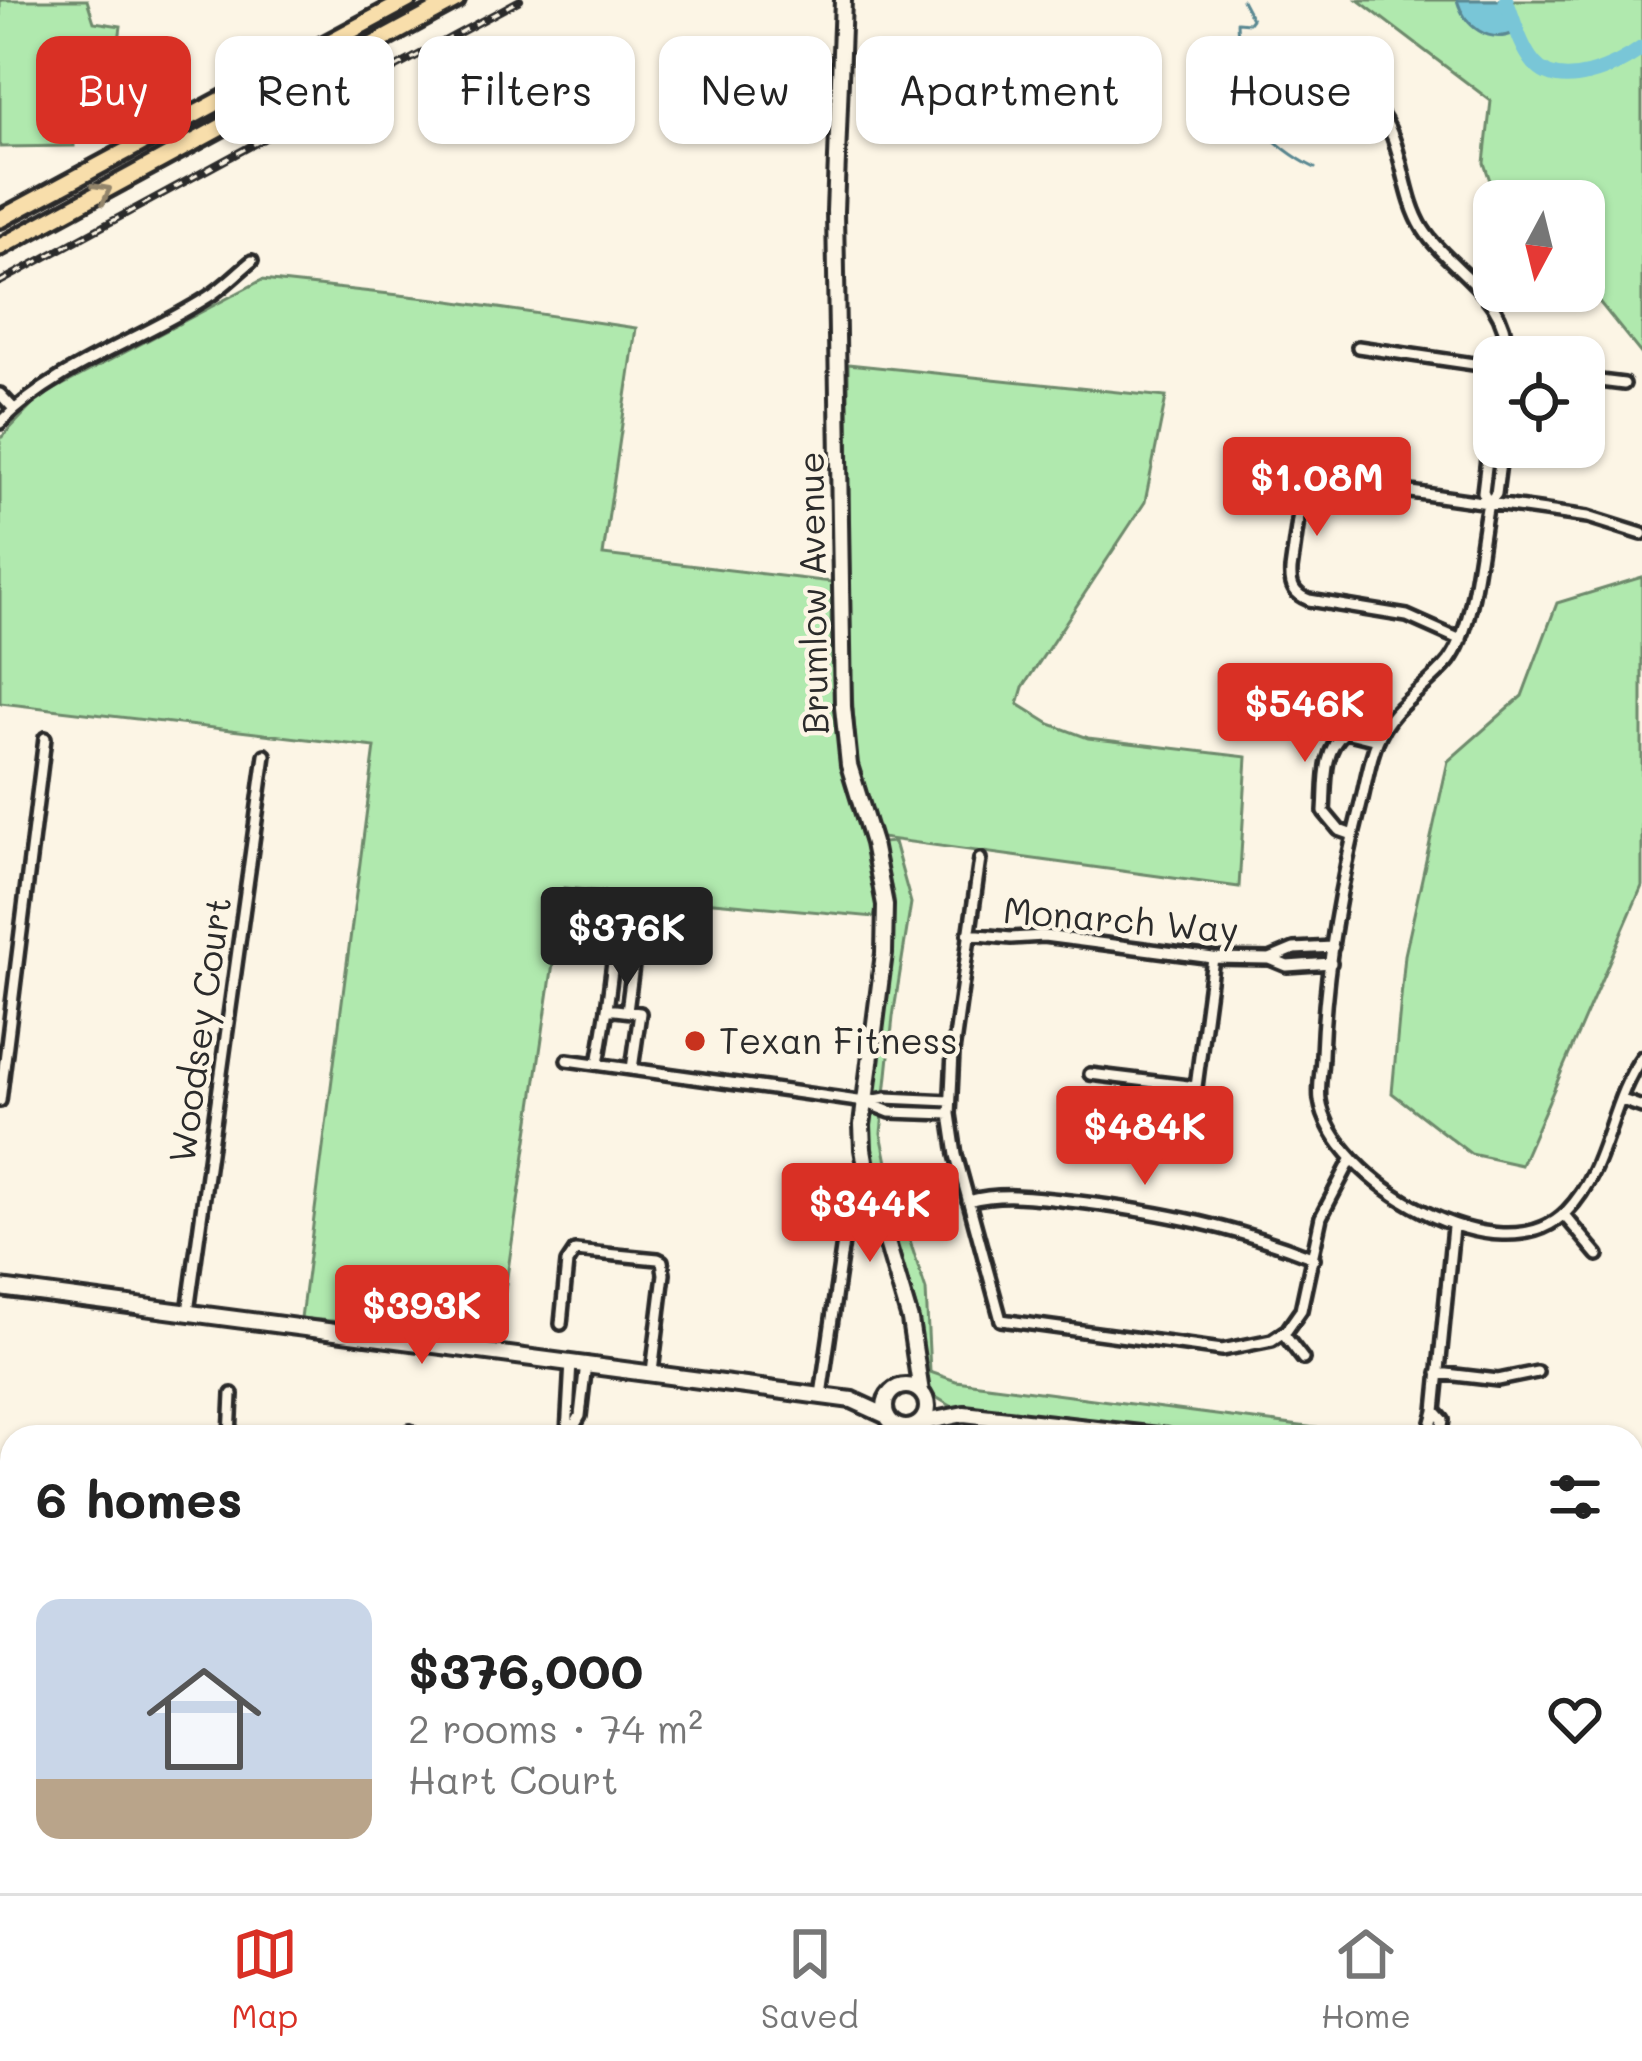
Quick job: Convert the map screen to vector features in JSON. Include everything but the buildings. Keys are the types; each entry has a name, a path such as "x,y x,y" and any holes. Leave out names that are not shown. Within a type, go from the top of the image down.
{"main road":[{"path":"0,219 408,0"},
{"path":"0,248 456,0"},
{"name":"Brumlow Avenue","path":"843,0 835,211 843,707 849,765 879,868 886,926 862,1125 868,1178 902,1286 923,1394"},
{"path":"0,1288 821,1395 851,1400 892,1425"},
{"name":"Brumlow Avenue","path":"894,1390 906,1374 912,1343"},
{"path":"851,1400 910,1386 964,1414 1061,1425"},
{"path":"892,1425 886,1403 894,1390"},
{"path":"918,1425 927,1411 923,1394"},
{"path":"928,1425 964,1414"}],"street":[{"path":"1394,144 1422,228 1446,258 1486,293 1501,320 1503,336"},
{"path":"0,423 62,373 209,296 252,261"},
{"path":"1358,347 1473,365"},
{"path":"1605,382 1624,384"},
{"path":"0,394 14,410"},
{"path":"1487,468 1483,492 1488,503"},
{"path":"1499,468 1461,640 1448,662 1405,700 1377,740 1333,947 1323,1021 1320,1100 1330,1126 1352,1157 1402,1200 1454,1227 1517,1234 1564,1215 1590,1177 1630,1074 1642,1057"},
{"path":"1461,640 1407,616 1309,600 1296,593 1291,570 1304,477 1588,517 1642,534"},
{"path":"1353,836 1339,830 1324,812 1327,769 1334,744 1346,732 1377,740"},
{"path":"0,1100 45,738"},
{"name":"Woodsey Court","path":"188,1312 265,754"},
{"path":"980,859 950,1114 995,1309 1006,1322 1222,1350 1249,1348 1282,1333 1301,1310 1321,1217 1352,1157"},
{"name":"Monarch Way","path":"968,934 1044,937 1213,958 1270,958 1294,949 1333,947"},
{"path":"598,1064 615,947 635,950 627,1011"},
{"path":"1090,1074 1196,1087 1213,958"},
{"name":"Monarch Way","path":"1270,958 1287,966 1331,963"},
{"path":"607,1009 640,1013 632,1069"},
{"path":"567,1060 865,1102 882,1110 950,1114"},
{"path":"865,1102 886,1098 950,1101"},
{"path":"1622,1100 1642,1107"},
{"name":"Brumlow Avenue","path":"821,1395 850,1194 868,1178"},
{"path":"968,1201 1014,1194 1173,1214 1269,1240 1314,1258"},
{"path":"1564,1215 1598,1256"},
{"path":"1431,1425 1454,1227"},
{"path":"562,1324 567,1263 575,1251 658,1259 664,1274 652,1372"},
{"path":"1282,1333 1303,1359"},
{"path":"570,1425 579,1363"},
{"path":"1438,1373 1498,1381 1537,1372"},
{"path":"231,1425 232,1394"},
{"path":"1435,1412 1442,1425"}],"green space":[{"path":"0,0 87,0 94,22 121,26 120,36 36,36 36,144 74,146 0,147"},
{"path":"1358,0 1642,0 1642,355 1605,309 1605,180 1490,180 1484,163 1491,101"},
{"path":"262,280 636,328 603,555 832,582 835,706 845,768 876,872 874,917 564,888 498,1338 301,1318 375,747 0,703 0,439 40,397"},
{"path":"848,364 1166,397 1145,502 1023,687 1018,704 1050,724 1088,738 1247,757 1239,887 881,838 857,766 850,663"},
{"path":"1642,577 1642,886 1521,1165 1471,1154 1392,1093 1405,955 1448,761 1522,696 1557,603"},
{"path":"894,842 911,903 881,1133 892,1187 926,1290 930,1372 956,1381 1292,1425 1099,1425 951,1406 924,1390 918,1314 870,1158 866,1127 894,898 880,843"}],"water":[{"path":"1457,0 1506,0 1515,33 1496,36 1479,31"}],"waterway":[{"path":"1242,0 1252,19 1237,22 1238,43 1230,47 1222,63 1228,79 1258,124 1315,168"},
{"path":"1506,0 1525,49 1545,72 1573,77 1588,74 1642,48"}],"railway":[{"path":"0,282 520,0"}],"place":[{"name":"Texan Fitness","path":"695,1041"}]}
